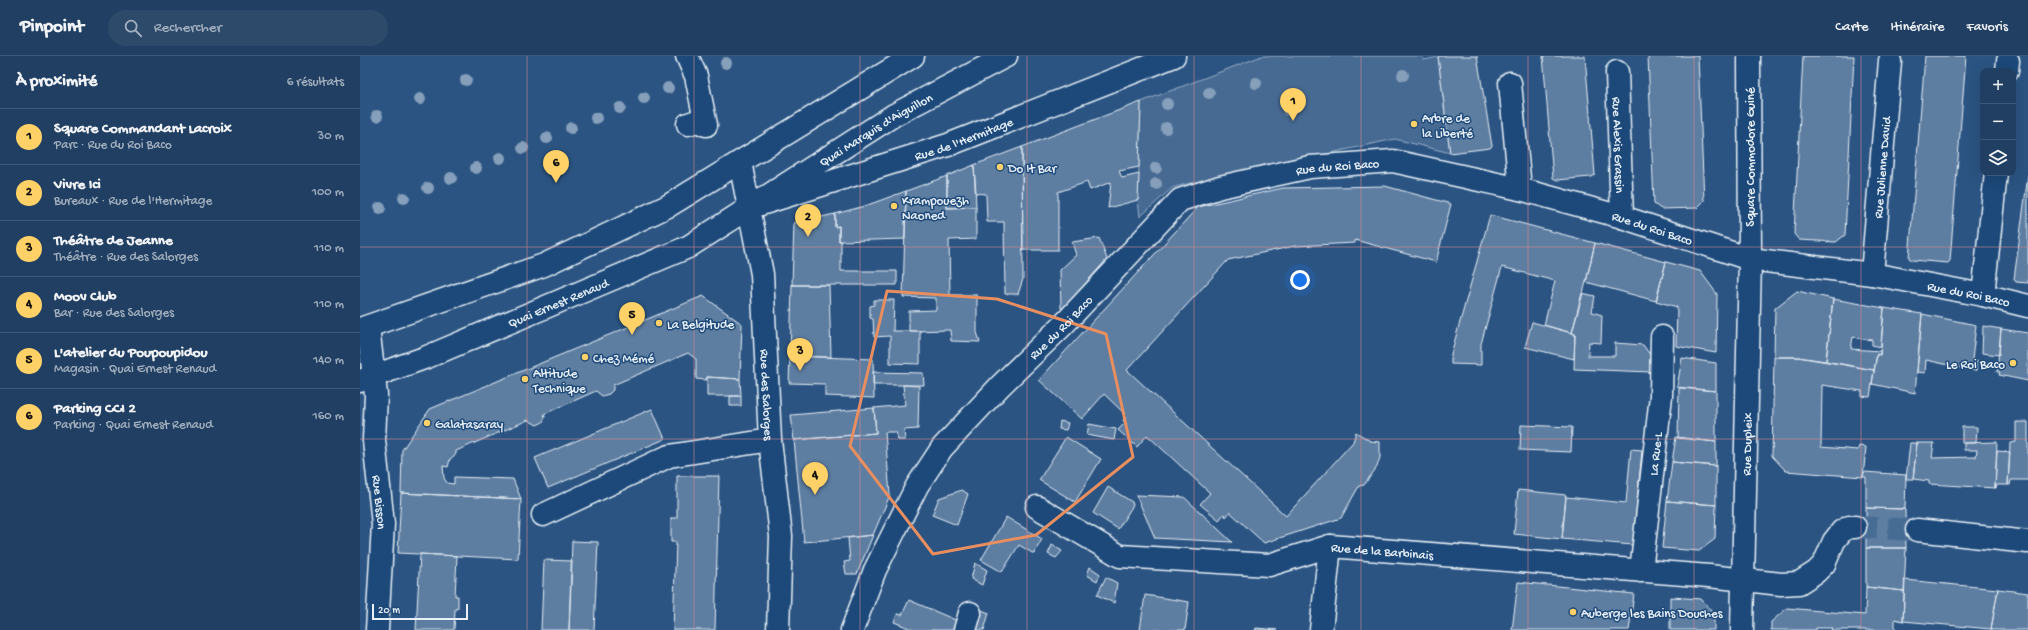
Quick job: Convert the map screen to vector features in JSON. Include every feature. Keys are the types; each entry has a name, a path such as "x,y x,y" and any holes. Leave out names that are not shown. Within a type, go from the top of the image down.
{"street":[{"path":"687,56 696,76 706,125 697,121 688,124"},
{"path":"364,328 544,265 668,206 913,56"},
{"name":"Quai Marquis d'Aiguillon","path":"749,208 894,115 1006,56"},
{"name":"Rue de l'Hermitage","path":"749,208 948,145 1174,56"},
{"name":"Square Commodore Guiné","path":"1749,56 1750,259"},
{"name":"Rue Julienne David","path":"1872,274 1890,61"},
{"name":"Rue Alexis Grassin","path":"1617,72 1622,217"},
{"path":"1510,83 1520,189"},
{"name":"Rue du Roi Baco","path":"852,630 875,570 913,493 942,448 1000,386 1064,324 1180,200 1220,187 1310,167 1393,161 1520,189 1622,217 1750,259 1872,274 1983,295 2028,306"},
{"name":"Rue des Salorges","path":"740,162 762,274 770,440 781,536 778,630"},
{"path":"1983,295 1996,176"},
{"name":"Quai Ernest Renaud","path":"367,378 427,357 688,247 749,208"},
{"name":"Rue Dupleix","path":"1742,630 1750,259"},
{"name":"Rue Bisson","path":"364,328 367,378 376,395 374,440 383,524 377,630"},
{"name":"La Rue-L","path":"1641,571 1661,396 1662,337"},
{"path":"543,515 669,456 770,440"},
{"name":"Rue de la Barbinais","path":"1037,507 1120,556 1269,565 1330,546 1725,578 1743,582 1781,584 1799,583 1816,572 1824,564 1834,541 1842,531 1849,527 1855,527"},
{"path":"1917,530 2028,542"},
{"path":"1320,630 1330,546"}],"highlighted area":[{"path":"887,291 997,299 1106,334 1133,457 1036,535 933,554 850,446"}],"shaded area":[{"path":"1262,56 1423,56 1424,60 1438,57 1450,153 1395,139 1172,188 1140,217 1138,200 1141,102"}],"building":[{"path":"1438,56 1477,56 1492,146 1490,148 1450,153"},
{"path":"1543,56 1585,56 1595,175 1591,177 1557,180 1553,178"},
{"path":"1648,56 1698,56 1704,201 1697,208 1661,209 1654,204"},
{"path":"1803,56 1854,56 1845,235 1836,242 1799,240 1794,234"},
{"path":"1925,56 1966,56 1950,261 1948,263 1912,260 1909,258"},
{"path":"1141,102 1139,167 1119,171 1122,178 1139,174 1138,200 1108,208 1111,182 1090,190 1087,182 1058,192 1058,250 1023,250 1022,147"},
{"path":"1022,147 1023,279 1018,294 1005,294 1004,222 987,222 986,194 976,193 974,165"},
{"path":"974,165 976,207 947,208 947,176"},
{"path":"2028,175 2028,283 2016,282 2014,279"},
{"path":"947,176 947,208 976,207 976,239 949,240 950,295 977,295 977,332 980,342 951,341 950,330 909,331 909,311 936,310 936,298 903,297 906,191"},
{"path":"1385,186 1451,204 1436,262 1355,240 1355,243 1295,246 1228,260 1127,370 1286,516 1353,442 1356,432 1370,441 1380,442 1380,457 1377,467 1364,485 1359,486 1341,518 1264,543 1230,512 1226,517 1224,514 1219,520 1200,504 1210,493 1147,435 1137,447 1118,430 1125,423 1123,420 1127,416 1104,394 1082,419 1039,380 1198,207 1283,188"},
{"path":"906,191 905,239 839,241 839,226 835,227 835,214 865,206"},
{"path":"835,214 835,227 839,226 839,241 841,241 841,271 897,271 897,285 792,285 794,223"},
{"path":"1490,215 1595,243 1586,282 1572,333 1544,325 1555,281 1502,267 1481,344 1481,365 1451,364 1451,354"},
{"path":"1099,238 1107,259 1063,309 1061,308 1060,270 1076,255 1072,242"},
{"path":"1595,243 1666,262 1656,301 1586,282"},
{"path":"1666,262 1700,271 1717,294 1716,353 1676,346 1677,307 1656,301"},
{"path":"792,285 829,285 831,357 790,356"},
{"path":"1797,291 1833,299 1826,361 1798,357 1774,357 1775,308"},
{"path":"1582,293 1595,296 1592,312 1602,315 1601,343 1589,342 1588,356 1615,356 1615,343 1643,345 1651,356 1651,372 1574,369 1575,334 1572,333"},
{"path":"703,296 742,324 740,379 707,377 706,380 696,379 696,359 688,353 613,385 613,390 609,394 602,396 596,391 544,414 545,417 543,422 537,425 528,420 456,451 456,454 450,459 448,467 443,466 444,478 447,483 454,484 454,477 513,479 521,499 401,493 402,450 430,409"},
{"path":"1833,299 1884,308 1881,347 1872,345 1872,340 1853,337 1851,349 1880,351 1880,355 1877,354 1874,370 1826,361"},
{"path":"874,300 894,300 893,331 920,331 920,364 890,363 890,336 874,337 873,319 870,318 870,306 874,305"},
{"path":"1884,308 1922,314 1915,393 1872,384 1877,354 1880,355"},
{"path":"1922,314 1976,325 1972,360 1977,361 1976,371 1926,360 1925,373 1917,372"},
{"path":"1532,322 1575,334 1574,359 1525,347"},
{"path":"1983,326 2001,329 1999,355 1982,353"},
{"name":"Le Roi Baco","path":"2001,329 2028,333 2028,381 1999,375 2000,372 1997,372"},
{"path":"790,356 873,359 874,398 825,396 825,384 789,383"},
{"path":"1774,357 1798,357 1874,370 1870,397 1862,396 1862,391 1822,385 1821,447 1858,450 1859,446 1866,447 1863,477 1786,471 1772,456"},
{"path":"1682,358 1716,363 1716,391 1677,387"},
{"path":"873,372 923,373 924,385 873,385"},
{"path":"707,377 740,379 741,396 707,396"},
{"path":"903,385 919,386 918,429 904,430 905,440 898,440 896,432 885,432 890,495 873,535 804,542 794,440 876,433 874,408 905,405"},
{"path":"1679,388 1716,391 1716,442 1678,438"},
{"path":"730,396 741,396 741,406 730,406"},
{"path":"874,408 876,433 794,440 791,415"},
{"path":"652,409 665,439 548,488 535,458"},
{"path":"1060,421 1068,423 1066,430 1059,429"},
{"path":"2016,422 2028,422 2028,480 2011,480 2010,485 2008,485 2010,443 2016,442"},
{"path":"1089,424 1116,429 1114,440 1087,435"},
{"path":"1521,425 1572,427 1571,452 1520,450"},
{"path":"1962,427 1977,427 1976,443 1962,443"},
{"path":"1066,437 1101,459 1075,502 1039,480"},
{"path":"1676,437 1716,442 1716,466 1672,462"},
{"path":"1997,442 1995,488 1929,484 1929,481 1913,479 1917,443 1934,443 1932,458 1976,457 1977,450 1964,450 1964,443"},
{"path":"1910,443 1917,443 1913,479 1906,479"},
{"path":"1631,449 1642,450 1633,545 1562,539 1566,497 1626,503"},
{"path":"1997,451 2010,452 2008,485 1997,485 1995,488"},
{"path":"1672,462 1716,466 1716,505 1667,501"},
{"path":"1864,472 1906,475 1905,509 1866,508 1866,477 1863,477"},
{"path":"677,476 719,476 715,630 673,630 676,542 671,542 671,518 677,518"},
{"path":"1108,487 1132,502 1133,505 1118,529 1093,513"},
{"path":"962,490 968,494 957,525 932,515 939,498"},
{"path":"1518,490 1566,495 1562,539 1514,534"},
{"path":"401,493 521,499 518,559 398,553"},
{"path":"1136,495 1184,497 1232,542 1155,538"},
{"path":"1667,501 1716,505 1715,539 1699,551 1662,548"},
{"path":"1866,508 1905,509 1906,548 1866,548"},
{"path":"1006,517 1042,539 1034,554 1019,545 1002,572 981,560"},
{"path":"873,535 857,574 846,574 844,562 850,561 848,538"},
{"path":"572,541 598,542 594,630 569,630"},
{"path":"1052,545 1062,551 1056,558 1048,554"},
{"path":"1866,548 1906,548 1904,591 1866,587"},
{"path":"420,554 457,556 455,596 458,596 458,608 455,609 454,630 416,630"},
{"path":"544,560 572,561 569,630 541,630"},
{"path":"975,563 987,570 982,585 971,579"},
{"path":"1090,567 1100,574 1097,581 1087,575"},
{"path":"1106,577 1117,583 1114,603 1097,595"},
{"path":"1905,580 1998,589 1991,629 1903,621"},
{"name":"Auberge les Bains Douches","path":"1518,582 1634,594 1629,630 1512,630"},
{"path":"1866,587 1904,591 1903,621 1895,619 1895,630 1831,630 1832,628 1816,628 1816,630 1771,630 1771,622 1787,608 1865,615"},
{"path":"1998,589 2028,593 2028,630 1991,630"},
{"path":"1145,595 1189,602 1185,630 1140,630"},
{"name":"Auberge les Bains Douches","path":"1670,597 1701,599 1714,613 1714,630 1670,630"},
{"path":"909,600 960,622 958,630 914,630 894,622 897,614 902,615"},
{"path":"979,609 989,613 984,630 973,630"},
{"path":"1256,628 1277,630 1255,630"}],"tunnel":[{"path":"1855,527 1917,530"}],"place":[{"name":"Square Commandant Lacroix","path":"1293,121"},
{"name":"Arbre de la Liberté","path":"1414,124"},
{"name":"Do It Bar","path":"1000,167"},
{"name":"Parking CCI 2","path":"556,183"},
{"name":"Krampouezh Naoned","path":"894,206"},
{"name":"Vivre Ici","path":"808,237"},
{"name":"La Belgitude","path":"659,323"},
{"name":"L'atelier du Poupoupidou","path":"632,335"},
{"name":"Chez Mémé","path":"585,357"},
{"name":"Le Roi Baco","path":"2013,363"},
{"name":"Théâtre de Jeanne","path":"800,371"},
{"name":"Altitude Technique","path":"525,379"},
{"name":"Galatasaray","path":"427,423"},
{"name":"Moov Club","path":"815,495"},
{"name":"Auberge les Bains Douches","path":"1573,612"}]}
